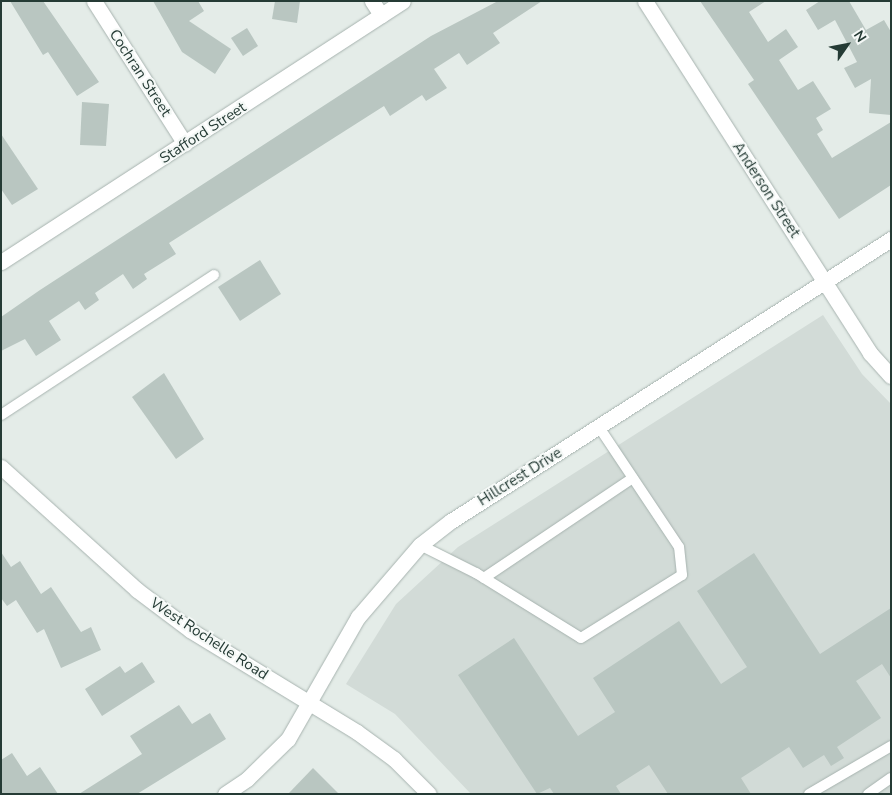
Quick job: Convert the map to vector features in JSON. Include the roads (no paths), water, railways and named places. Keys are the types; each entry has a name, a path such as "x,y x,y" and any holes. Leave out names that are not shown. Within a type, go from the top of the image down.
{"street":[{"name":"Cochran Street","path":"94,1 185,144"},
{"path":"372,1 381,15"},
{"name":"Stafford Street","path":"1,262 403,1"},
{"name":"Anderson Street","path":"646,1 870,353 891,376"},
{"name":"Hillcrest Drive","path":"225,794 273,755 311,704 358,617 420,545 891,239"},
{"name":"West Rochelle Road","path":"1,468 137,590 190,630 311,704 394,759 429,794"}],"lane":[{"path":"1,415 214,275"},
{"path":"420,545 484,578 581,638 682,575 679,547 599,427"},
{"path":"484,578 633,478"},
{"path":"809,794 891,746"},
{"path":"868,794 891,778"}]}
